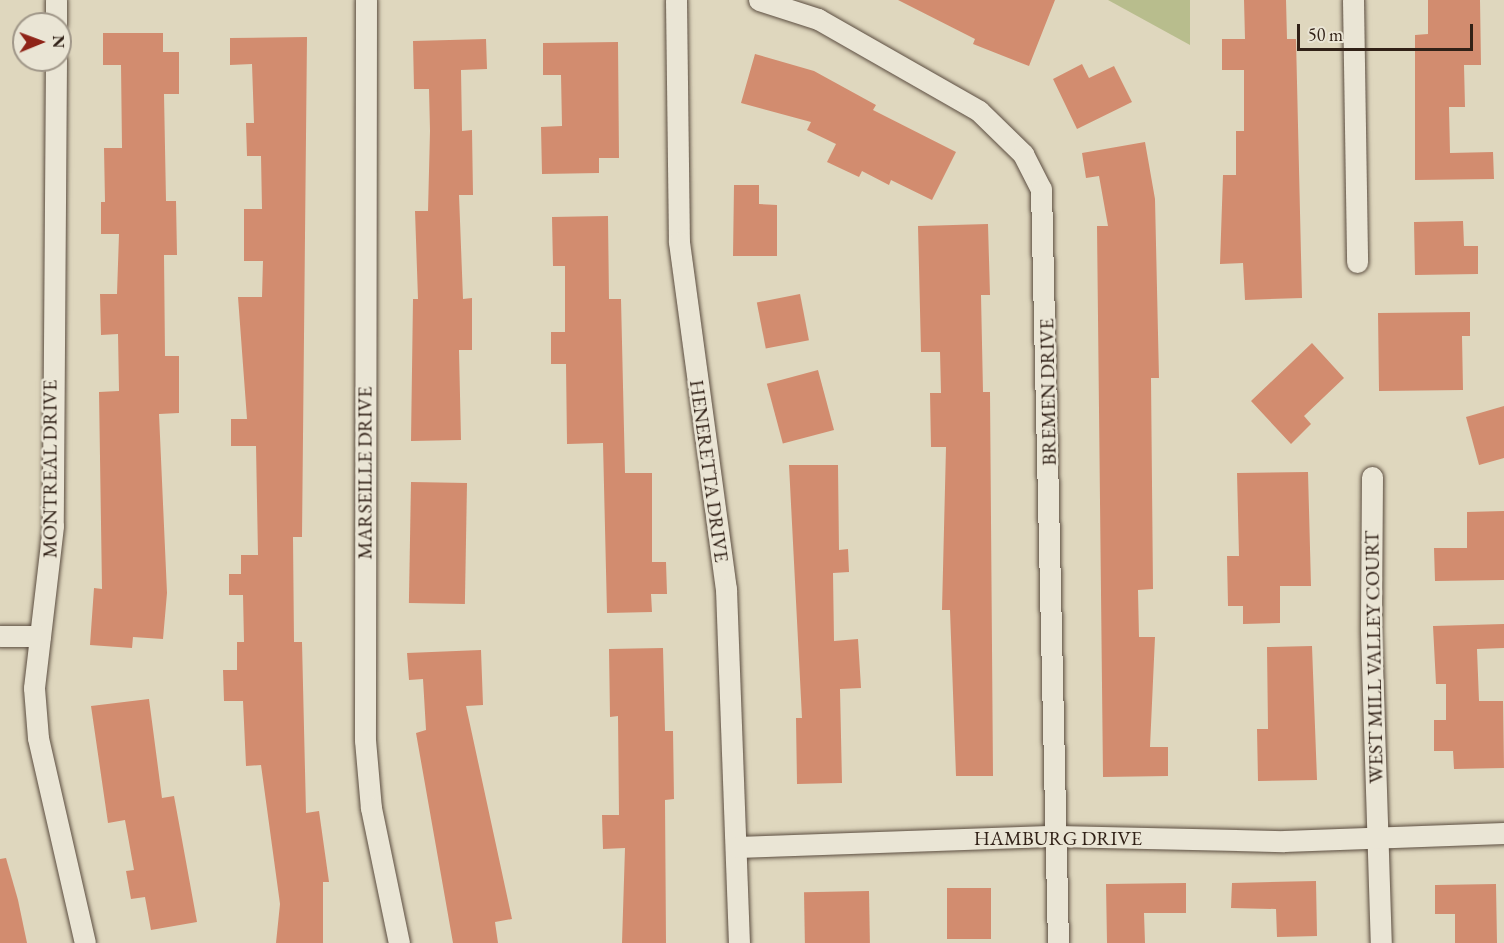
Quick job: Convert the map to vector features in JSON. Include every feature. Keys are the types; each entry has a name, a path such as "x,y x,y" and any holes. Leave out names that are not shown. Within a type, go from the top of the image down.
{"street":[{"name":"MARSEILLE DRIVE","path":"366,0 364,740 371,808 399,943"},
{"name":"HENERETTA DRIVE","path":"676,0 679,242 726,589 739,943"},
{"name":"BREMEN DRIVE","path":"759,0 861,41 980,111 1023,154 1041,189 1058,943"},
{"path":"1353,0 1357,262"},
{"name":"MONTREAL DRIVE","path":"56,72 53,526 34,688 38,738 85,943"},
{"name":"WEST MILL VALLEY COURT","path":"1372,477 1381,943"},
{"path":"0,636 40,636"},
{"name":"HAMBURG DRIVE","path":"737,847 1056,836 1378,838 1504,833"}],"green space":[{"path":"1108,0 1190,0 1190,45"}],"building":[{"path":"898,0 1055,0 1029,66 973,44 975,39"},
{"path":"1244,0 1286,0 1287,39 1296,39 1302,298 1245,300 1243,263 1220,264 1223,175 1236,175 1236,131 1244,131 1244,70 1222,70 1222,39 1245,39"},
{"path":"1428,0 1480,0 1481,65 1464,65 1465,107 1449,107 1450,153 1493,152 1494,179 1415,180 1415,35 1428,34"},
{"path":"103,33 163,33 163,52 179,52 179,94 164,94 166,201 176,201 177,255 164,255 165,356 179,356 179,413 159,414 167,593 163,639 133,637 132,648 90,645 94,588 102,589 99,392 119,391 118,334 101,335 100,294 117,294 119,234 101,234 101,202 105,202 104,148 122,148 121,65 103,65"},
{"path":"307,37 302,537 293,537 294,642 302,642 306,813 319,811 329,882 323,882 323,943 276,943 280,904 261,765 246,766 243,701 224,701 223,670 237,670 237,642 244,642 243,595 229,595 229,574 241,574 241,555 258,555 256,446 231,446 231,419 247,419 238,297 262,297 263,261 244,261 244,209 262,209 261,156 247,156 246,123 254,123 252,64 230,65 230,38"},
{"path":"486,39 487,69 461,70 462,131 472,130 473,195 459,195 463,299 472,298 472,350 459,350 461,440 411,441 413,299 418,299 415,211 428,211 430,131 429,89 414,89 413,41"},
{"path":"618,42 619,158 599,158 599,173 542,174 541,127 562,126 561,75 543,75 543,43"},
{"path":"755,54 814,71 876,105 873,110 956,152 932,200 891,180 889,185 862,171 859,177 827,162 836,144 807,130 811,122 741,103"},
{"path":"1082,64 1089,78 1114,66 1132,102 1077,129 1053,79"},
{"path":"1145,142 1155,199 1159,378 1151,378 1153,589 1138,590 1139,637 1155,637 1150,747 1168,747 1168,776 1103,777 1097,226 1108,226 1099,176 1086,178 1082,153"},
{"path":"734,185 759,185 759,204 777,205 777,256 733,256"},
{"path":"608,216 609,299 621,299 625,473 652,473 652,562 666,562 667,594 651,594 652,612 607,613 603,443 567,444 566,364 551,364 551,332 565,332 565,266 553,266 552,217"},
{"path":"1463,221 1464,246 1478,246 1478,274 1415,275 1414,222"},
{"path":"988,224 990,295 981,295 983,392 990,392 993,776 956,776 950,610 942,610 946,447 931,447 930,393 941,393 940,352 921,352 918,226"},
{"path":"800,294 809,340 766,349 757,302"},
{"path":"1470,312 1470,336 1462,336 1463,390 1379,391 1378,313"},
{"path":"1312,343 1344,378 1304,416 1311,424 1291,444 1251,401"},
{"path":"818,370 834,430 783,444 767,384"},
{"path":"1504,406 1504,458 1479,465 1466,417"},
{"path":"789,465 838,465 839,550 848,549 849,572 833,573 834,641 858,639 861,688 840,689 842,783 797,784 796,718 802,718"},
{"path":"1308,472 1311,586 1280,586 1280,623 1243,624 1243,606 1228,606 1227,556 1239,556 1237,473"},
{"path":"411,482 467,483 465,604 409,603"},
{"path":"1504,511 1504,580 1435,581 1434,548 1467,548 1467,512"},
{"path":"1504,624 1504,648 1477,649 1479,701 1503,701 1504,768 1454,769 1453,751 1434,751 1434,720 1446,720 1446,684 1436,684 1433,626"},
{"path":"1312,646 1317,780 1258,781 1257,729 1268,729 1267,647"},
{"path":"663,648 665,731 673,731 674,799 665,800 666,943 622,943 625,848 603,849 602,815 619,815 618,716 610,717 609,649"},
{"path":"481,650 483,705 466,706 512,919 495,922 498,943 453,943 416,733 426,730 423,679 409,680 407,653"},
{"path":"149,699 162,798 174,796 197,922 151,930 145,897 131,899 126,871 134,870 125,820 108,823 91,706"},
{"path":"6,858 27,943 0,943 0,859"},
{"path":"1316,881 1317,936 1277,937 1276,909 1231,908 1232,883"},
{"path":"1186,883 1186,913 1144,913 1145,943 1107,943 1106,884"},
{"path":"1496,884 1497,943 1455,943 1455,914 1435,914 1435,885"},
{"path":"947,888 991,888 991,939 947,939"},
{"path":"869,891 870,943 805,943 804,892"}]}
